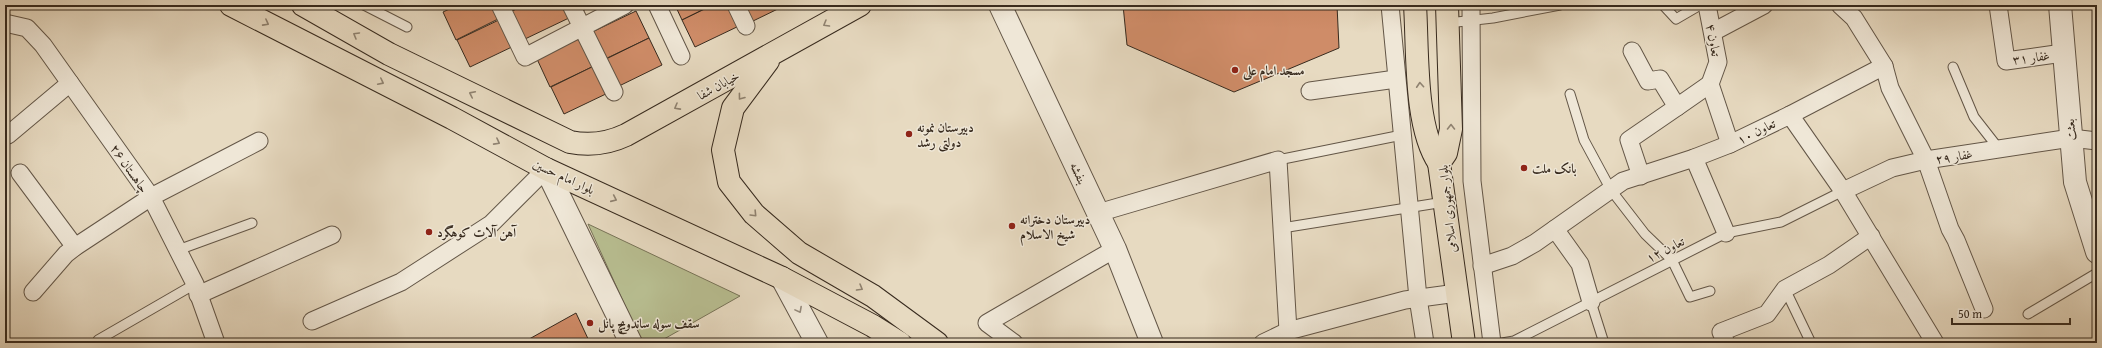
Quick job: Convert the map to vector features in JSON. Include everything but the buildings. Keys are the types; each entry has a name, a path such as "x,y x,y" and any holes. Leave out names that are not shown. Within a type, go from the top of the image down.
{"main road":[{"name":"بلوار امام حسین","path":"231,5 452,118 546,169 782,278 873,326 900,343"},
{"name":"خیابان شفا","path":"303,5 389,54 570,142 592,144 611,142 773,55 860,5"},
{"path":"1415,5 1421,110 1427,139 1439,163"},
{"name":"بلوار جمهوری اسلامی","path":"1448,14 1451,129 1446,153 1439,163 1464,343"},
{"path":"773,55 733,108 723,150 729,182 754,214 799,253 873,296 937,343"}],"street":[{"path":"500,5 525,57 626,5"},
{"path":"571,5 614,92"},
{"path":"657,5 681,56"},
{"path":"736,5 746,26"},
{"name":"بنفشه","path":"1000,5 1115,249 1152,343"},
{"path":"1390,5 1418,298 1425,343"},
{"name":"تعاون ۴","path":"1707,5 1718,62 1710,84"},
{"path":"1713,32 1764,5"},
{"path":"1840,5 1854,18 1884,66 1890,88 1926,160 1950,229 1956,240 1984,309"},
{"name":"غفار ۳۱","path":"1998,5 2006,61 2063,53"},
{"name":"بعثت","path":"2060,5 2075,182 2096,247"},
{"path":"1471,13 1472,181 1492,343"},
{"name":"چاهستان ۲۶","path":"5,23 27,28 43,45 151,197 197,289 214,342"},
{"path":"1632,52 1648,81 1660,79 1677,107"},
{"path":"1790,115 1884,66"},
{"path":"1310,91 1396,79"},
{"path":"8,135 70,84"},
{"path":"1642,176 1629,140 1710,84 1730,144"},
{"path":"1400,112 1421,110"},
{"name":"تعاون ۱۰","path":"1482,266 1512,256 1555,229 1623,181 1642,176 1730,144 1790,115 1843,191 1935,343"},
{"name":"غفار ۲۹","path":"1843,191 1892,168 1926,160 2071,138 2097,141"},
{"path":"33,292 66,254 75,247 151,197 259,141"},
{"path":"1694,158 1726,233"},
{"path":"1098,213 1278,160 1288,331"},
{"path":"312,321 401,282 491,224 546,169 631,343"},
{"path":"20,173 75,247"},
{"path":"1555,229 1580,264 1591,302"},
{"path":"197,289 332,235"},
{"path":"1726,343 1721,332 1767,314 1785,289 1829,265 1871,236"},
{"path":"1014,343 987,323 1115,249"},
{"path":"782,278 817,343"},
{"path":"1263,343 1288,331 1418,298 1457,292"}],"lane":[{"path":"364,5 407,27"},
{"path":"1448,14 1560,5"},
{"path":"1663,5 1676,20 1700,5"},
{"path":"1953,67 1974,117 1999,149"},
{"path":"1570,94 1584,140 1611,190 1645,234 1672,260 1690,297 1710,291"},
{"path":"1278,160 1402,135"},
{"name":"تعاون ۱۲","path":"1502,343 1514,340 1726,233 1781,222 1843,191"},
{"path":"1282,228 1445,202"},
{"path":"178,250 252,223"},
{"path":"2028,314 2097,273"},
{"path":"98,340 197,289"},
{"path":"1785,289 1810,343"},
{"path":"1591,302 1604,343"}],"green space":[{"path":"588,224 740,296 657,343 642,343"}],"place":[{"name":"مسجد امام علی","path":"1235,70"},
{"name":"دبیرستان نمونه دولتی رشد","path":"909,134"},
{"name":"بانک ملت","path":"1524,168"},
{"name":"دبیرستان دخترانه شیخ الاسلام","path":"1012,226"},
{"name":"آهن آلات کوهگرد","path":"429,232"},
{"name":"سقف سوله ساندویچ پانل","path":"590,323"}]}
